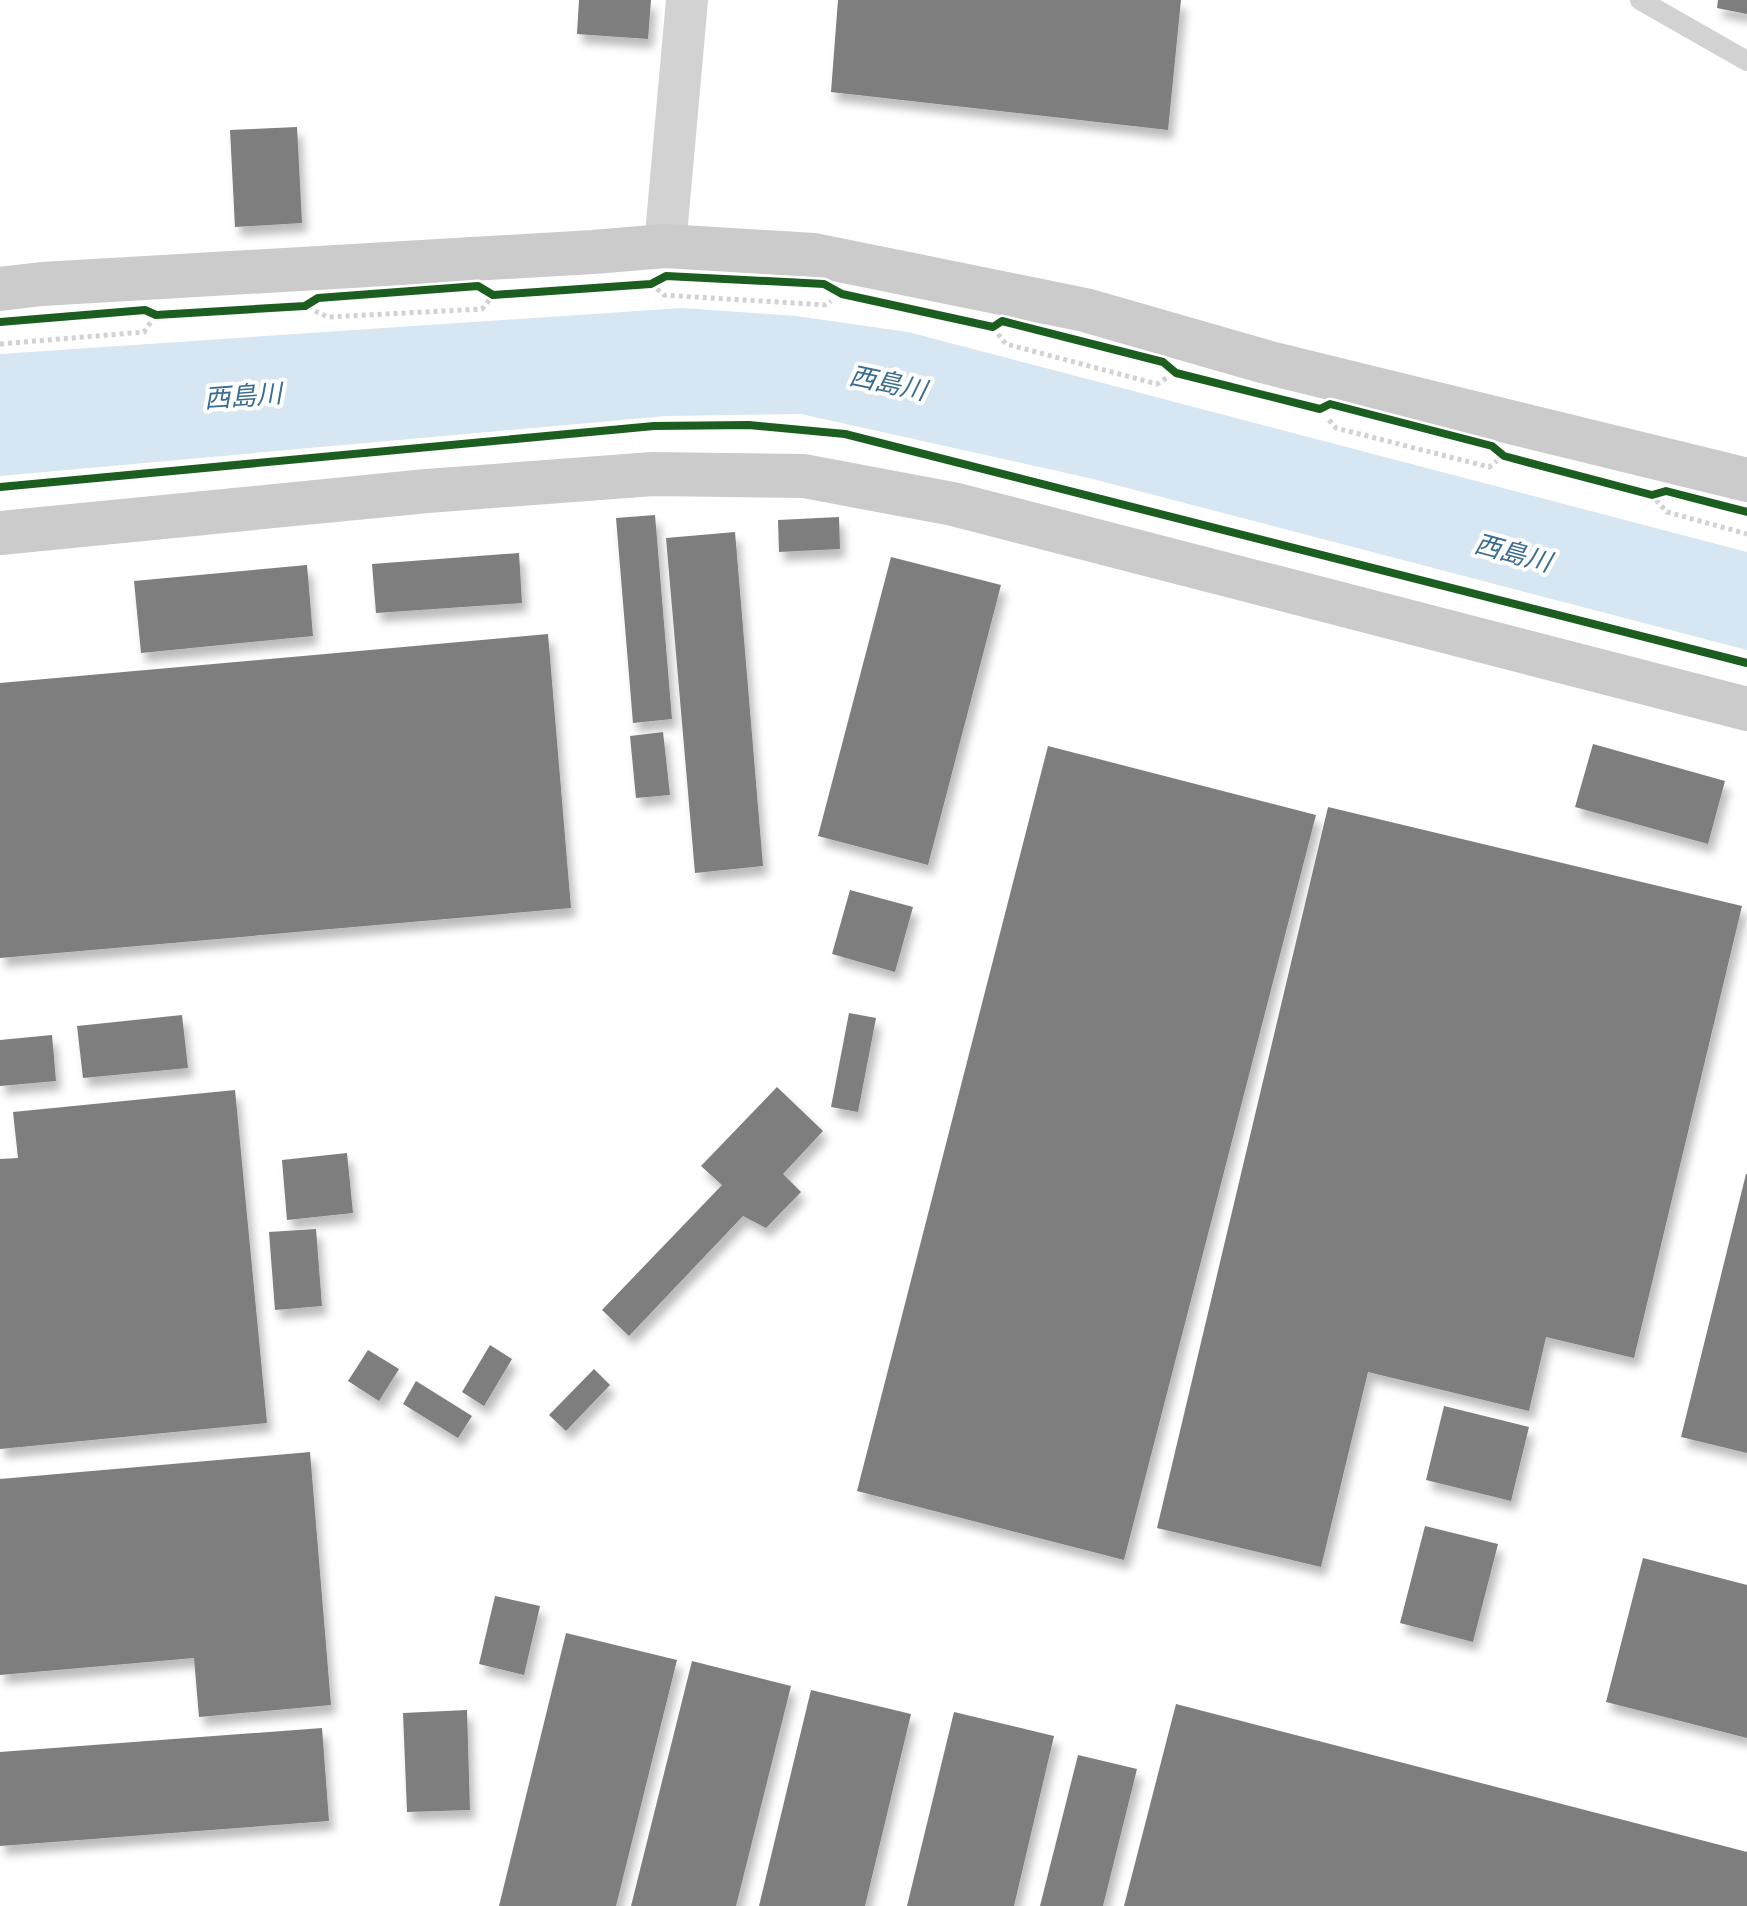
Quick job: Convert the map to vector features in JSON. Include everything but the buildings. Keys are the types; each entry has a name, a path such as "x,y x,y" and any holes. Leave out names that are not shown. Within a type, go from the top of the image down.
{"street":[{"path":"658,265 687,0"},
{"path":"0,289 593,252 658,265 814,255 1085,310 1266,362 1747,480"},
{"path":"0,533 427,491 653,474 804,476 953,504 1747,709"}],"lane":[{"path":"1640,0 1747,61"}],"path":[{"path":"658,265 664,295 825,305 833,300"},
{"path":"305,306 328,317 482,309 493,295 485,291"},
{"path":"0,344 144,332 156,315 145,310"},
{"path":"993,327 1006,344 1157,384 1176,373"},
{"path":"1328,419 1336,428 1489,467 1504,456"},
{"path":"1652,495 1667,512 1747,534"}],"water":[{"name":"西島川","path":"682,308 796,316 908,332 1747,552 1747,650 1093,479 801,414 666,416 0,476 0,354"}],"cycle path":[{"path":"0,322 145,310 156,315 305,306 318,298 478,286 493,295 651,284 666,276 824,284 842,294 993,327 1002,321 1163,362 1176,373 1320,409 1330,404 1492,446 1504,456 1652,495 1666,491 1747,512"},
{"path":"0,487 654,426 749,425 845,434 1747,663"}]}
